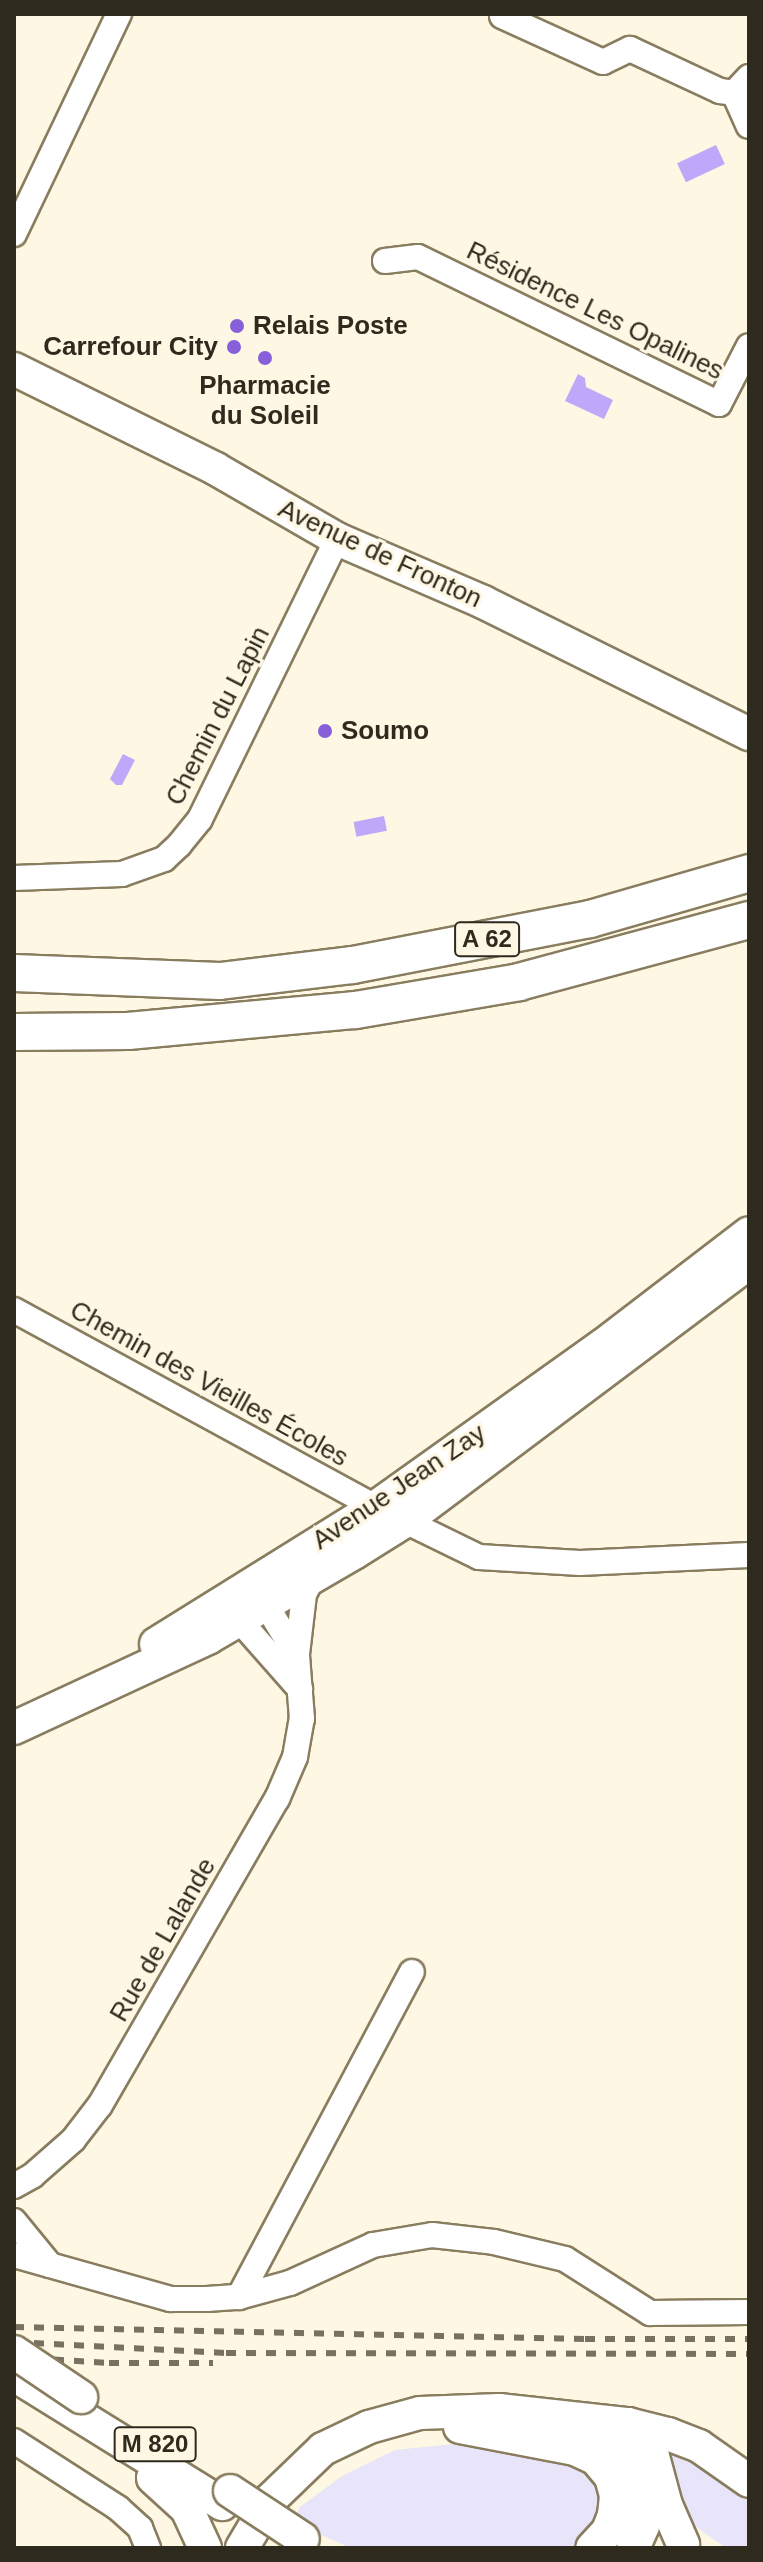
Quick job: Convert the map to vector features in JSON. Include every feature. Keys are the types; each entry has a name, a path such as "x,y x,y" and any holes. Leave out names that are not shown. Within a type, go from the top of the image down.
{"highway":[{"name":"A 62","path":"14,993 220,981 353,965 575,922 749,873"},
{"name":"A 62","path":"14,1032 128,1031 356,1010 519,982 703,935 749,920"},
{"path":"14,973 220,981"}],"main road":[{"name":"Avenue de Fronton","path":"14,369 216,469 337,539 483,602 749,734"},
{"name":"Avenue Jean Zay","path":"24,1724 249,1606 312,1579 602,1346 749,1233"},
{"name":"Avenue Jean Zay","path":"249,1606 390,1514 749,1263"},
{"name":"M 820","path":"14,2352 77,2405"},
{"name":"M 820","path":"14,2375 77,2405 303,2545"},
{"path":"77,2405 187,2509 205,2548"},
{"path":"242,2548 271,2499 323,2449 369,2427 420,2413 499,2410 628,2424 699,2446 749,2481"},
{"path":"257,2548 284,2508 309,2482 340,2461 410,2434 504,2423 579,2431 613,2443 636,2469 642,2488 643,2526 634,2548"},
{"path":"628,2424 652,2453 666,2505 688,2546"},
{"path":"460,2427 575,2449 596,2459 611,2477 616,2496 608,2531 592,2548"},
{"path":"634,2548 666,2542 688,2546"}],"street":[{"path":"14,234 119,14"},
{"path":"502,16 603,62 630,49 720,91 742,85 749,126"},
{"name":"Résidence Les Opalines","path":"385,261 418,257 719,404 749,346"},
{"name":"Chemin du Lapin","path":"14,878 122,874 164,859 179,845 200,819 337,539"},
{"name":"Chemin des Vieilles Écoles","path":"14,1310 454,1548 479,1557 514,1562 580,1563 749,1555"},
{"name":"Rue de Lalande","path":"14,2186 32,2176 73,2140 100,2105 277,1799 295,1757 302,1719 297,1656 304,1594 312,1579"},
{"path":"249,1606 300,1689"},
{"name":"Rue de Lalande","path":"249,1606 286,1634 297,1656"},
{"path":"239,2297 412,1972"},
{"path":"14,2221 50,2265"},
{"path":"14,2255 171,2299 239,2297 290,2283 373,2245 432,2235 494,2242 565,2259 650,2313 749,2312"},
{"path":"14,2441 118,2508 140,2528 148,2548"}],"shaded area":[{"path":"716,145 725,164 686,182 677,163"},
{"path":"578,374 585,378 586,387 613,400 604,419 565,401"},
{"path":"123,754 135,760 122,785 116,785 110,779"},
{"path":"384,816 387,831 356,837 354,822"},
{"path":"656,2438 749,2491 749,2548 726,2548 685,2519"},
{"path":"482,2441 564,2456 592,2472 602,2490 604,2513 579,2548 351,2548 292,2522 300,2507 342,2476 395,2450"}],"railway":[{"path":"14,2327 585,2339 749,2339"},
{"path":"14,2342 226,2353 749,2354"},
{"path":"14,2357 109,2363 213,2363"}],"place":[{"name":"Relais Poste","path":"237,326"},
{"name":"Carrefour City","path":"234,347"},
{"name":"Pharmacie du Soleil","path":"265,358"},
{"name":"Soumo","path":"325,731"}]}
